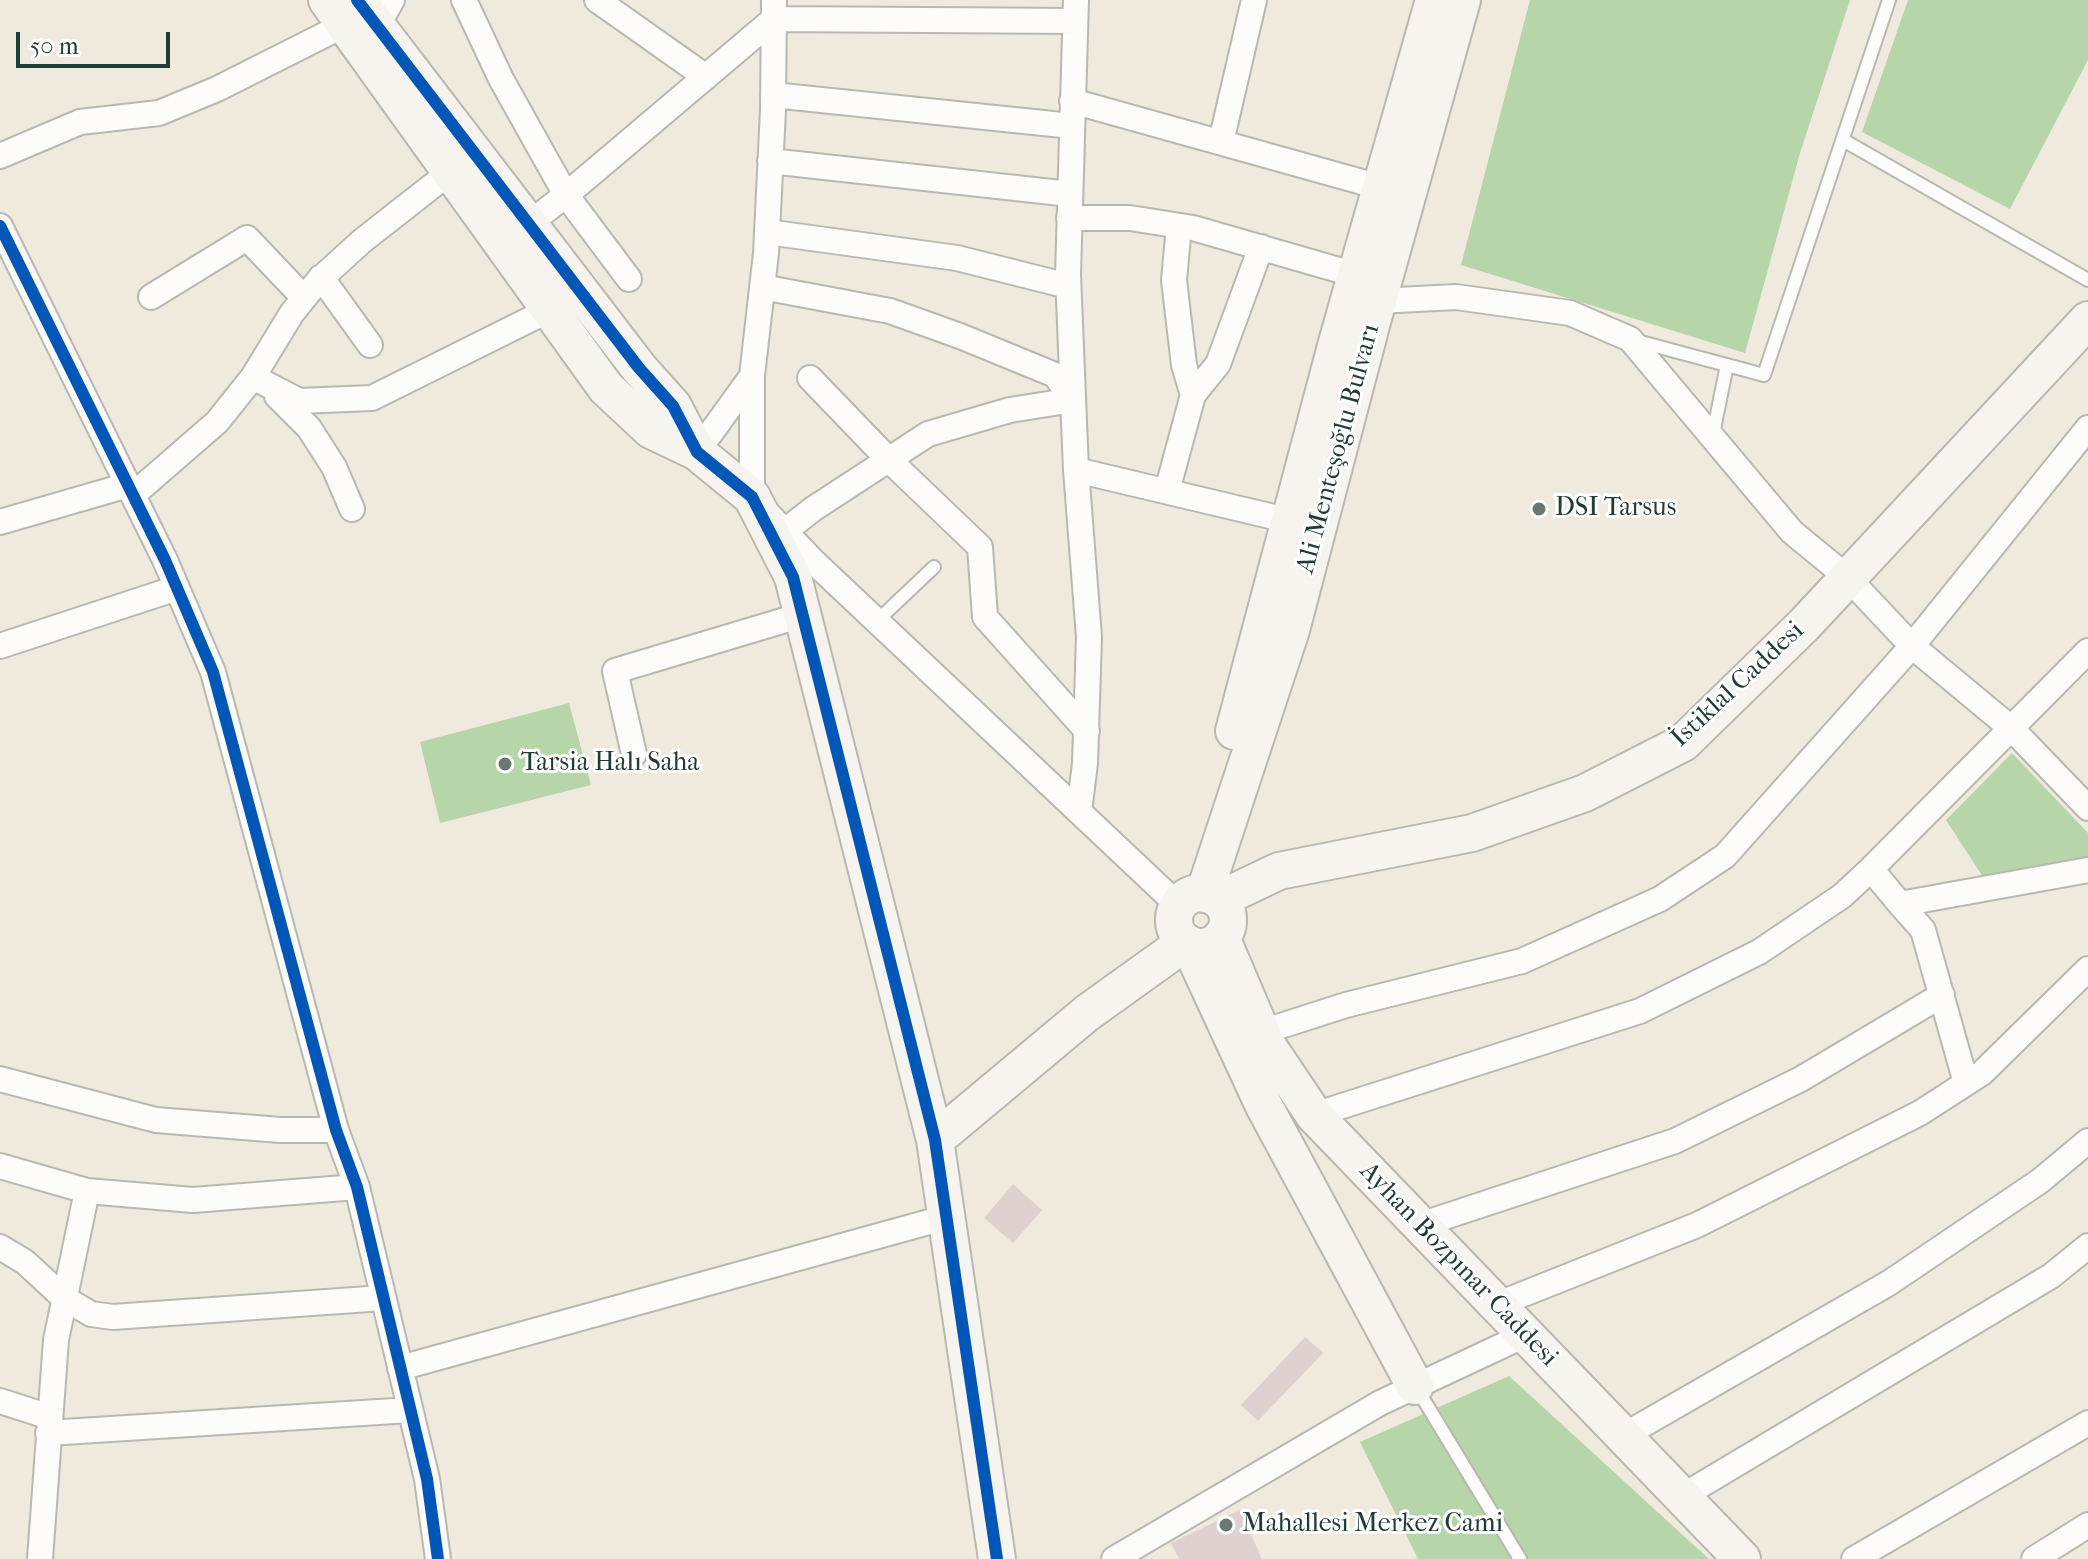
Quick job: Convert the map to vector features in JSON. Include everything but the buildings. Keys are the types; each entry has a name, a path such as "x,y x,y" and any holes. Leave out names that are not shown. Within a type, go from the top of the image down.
{"street":[{"path":"464,0 501,79 566,195 629,279"},
{"path":"597,0 706,77"},
{"path":"1221,142 1254,0"},
{"name":"Ali Menteşoğlu Bulvarı","path":"1195,916 1291,630 1367,288 1380,187 1434,0"},
{"name":"Ali Menteşoğlu Bulvarı","path":"1195,916 1291,521 1462,0"},
{"path":"0,156 80,122 159,113 217,89 360,10"},
{"path":"360,10 450,172 606,388 651,430 697,452 752,497 1079,812 1195,916 1257,1094 1415,1386"},
{"path":"360,10 639,368 673,406 697,452"},
{"path":"527,225 706,77 774,10 1075,11 1068,286 1076,470 1089,637 1087,731 1079,812"},
{"path":"774,10 767,232 752,376 752,497 793,577 935,1140 997,1559"},
{"path":"773,95 1072,126"},
{"path":"1072,101 1380,187"},
{"path":"770,161 1070,206 1179,226 1261,247 1367,288 1570,313 1630,339 1713,434 1792,532 1848,578 1912,646 2012,729 2088,808"},
{"path":"0,522 130,490 217,422 253,377 268,350 321,277 450,172"},
{"path":"0,226 177,588 213,672 336,1130 357,1187 427,1479 438,1559"},
{"path":"1179,226 1174,280 1184,365 1193,395"},
{"path":"767,232 957,258 1068,286"},
{"path":"151,297 247,238 304,298"},
{"path":"1167,491 1193,395 1218,364 1261,247"},
{"path":"321,277 370,345"},
{"path":"762,287 890,311 932,326 1055,375 1073,400"},
{"path":"253,377 299,401 372,398 549,310"},
{"name":"İstiklal Caddesi","path":"935,1140 1087,1013 1195,916 1279,871 1472,833 1585,793 1683,743 1804,625 2088,320"},
{"path":"697,452 752,376"},
{"path":"253,377 288,405 309,428 334,467 352,509"},
{"path":"810,378 888,459 980,547 985,617 1087,731"},
{"path":"785,531 813,509 928,434 1010,410 1073,400"},
{"path":"1262,1032 1346,1005 1522,961 1660,899 1725,856 1912,646 2088,428"},
{"path":"1076,470 1291,521"},
{"path":"0,646 177,588"},
{"path":"634,754 615,671 802,615"},
{"path":"1257,1094 1314,1115 1640,1011 1759,952 1842,896 2088,651"},
{"path":"1871,869 1923,930 1966,1083"},
{"path":"1900,904 2088,870"},
{"name":"Ayhan Bozpınar Caddesi","path":"1195,916 1267,1045 1314,1115 1742,1559"},
{"path":"1496,1305 1697,1225 1920,1113 1966,1083 2004,1052 2088,969"},
{"path":"1420,1225 1675,1141 1801,1079 1942,995"},
{"path":"0,1079 156,1120 280,1130 336,1130"},
{"path":"1623,1436 1889,1283 2040,1181 2088,1141"},
{"path":"0,1166 87,1191 193,1200 357,1187"},
{"path":"40,1559 56,1340 87,1191"},
{"path":"400,1368 947,1217"},
{"path":"1681,1497 2051,1276 2088,1246"},
{"path":"0,1247 25,1262 64,1298 91,1314 113,1317 383,1298"},
{"path":"1118,1558 1380,1403 1525,1335"},
{"path":"0,1401 49,1425 410,1410"},
{"path":"1854,1559 2088,1423"},
{"path":"2034,1559 2088,1525"}],"lane":[{"path":"1630,339 1764,375 1889,0"},
{"path":"1843,140 2088,280"},
{"path":"1713,434 1727,365"},
{"path":"878,620 934,567"},
{"path":"1415,1386 1520,1559"}],"green space":[{"path":"1530,0 1850,0 1800,153 1745,353 1461,265"},
{"path":"1908,0 2088,0 2088,60 2010,209 1862,132"},
{"name":"Tarsia Halı Saha","path":"569,703 591,785 440,823 420,742"},
{"path":"2012,753 2088,833 2088,862 1983,877 1946,820"},
{"path":"1509,1376 1709,1559 1418,1559 1360,1442"}],"cycle path":[{"path":"357,0 639,368 673,406 697,452 752,497 793,577 935,1140 997,1559"},
{"path":"0,226 165,560 213,672 336,1130 357,1187 427,1479 438,1559"}],"place":[{"name":"DSI Tarsus","path":"1539,509"},
{"name":"Tarsia Halı Saha","path":"505,764"},
{"name":"Mahallesi Merkez Cami","path":"1226,1525"}]}
